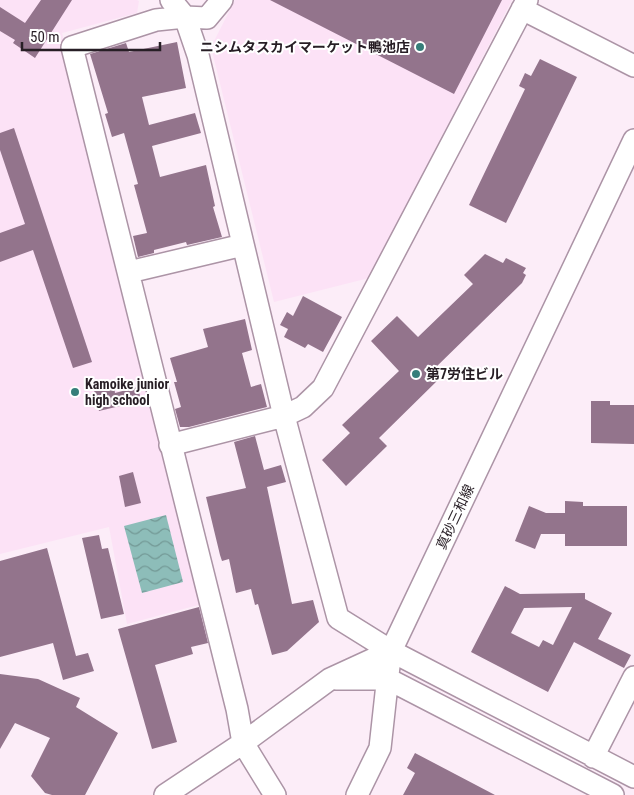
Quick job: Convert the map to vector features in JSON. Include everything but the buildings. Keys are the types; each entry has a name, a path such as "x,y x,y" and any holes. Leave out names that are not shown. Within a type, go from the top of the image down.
{"street":[{"path":"171,0 185,17 198,55 284,416 338,618 391,651 634,777"},
{"path":"222,0 207,18 185,17 156,20 72,47 150,351 170,445 238,709 244,743 275,795"},
{"path":"170,445 284,416 303,408 323,388 524,5 634,66"},
{"name":"真砂三和線","path":"356,795 380,748 391,651 634,140"},
{"path":"129,272 243,245"},
{"path":"167,794 244,743 330,679 391,651"},
{"path":"593,757 634,677"},
{"path":"330,679 388,678 613,795"}],"shaded area":[{"name":"Kamoike junior high school","path":"0,0 139,1 137,13 62,33 202,604 127,624 109,527 0,554"},
{"path":"235,0 512,0 369,278 274,302 211,47"}],"water":[{"path":"166,515 183,582 142,593 124,526"}],"place":[{"name":"ニシムタスカイマーケット鴨池店","path":"420,47"},
{"name":"第7労住ビル","path":"416,374"},
{"name":"Kamoike junior high school","path":"75,392"}]}
